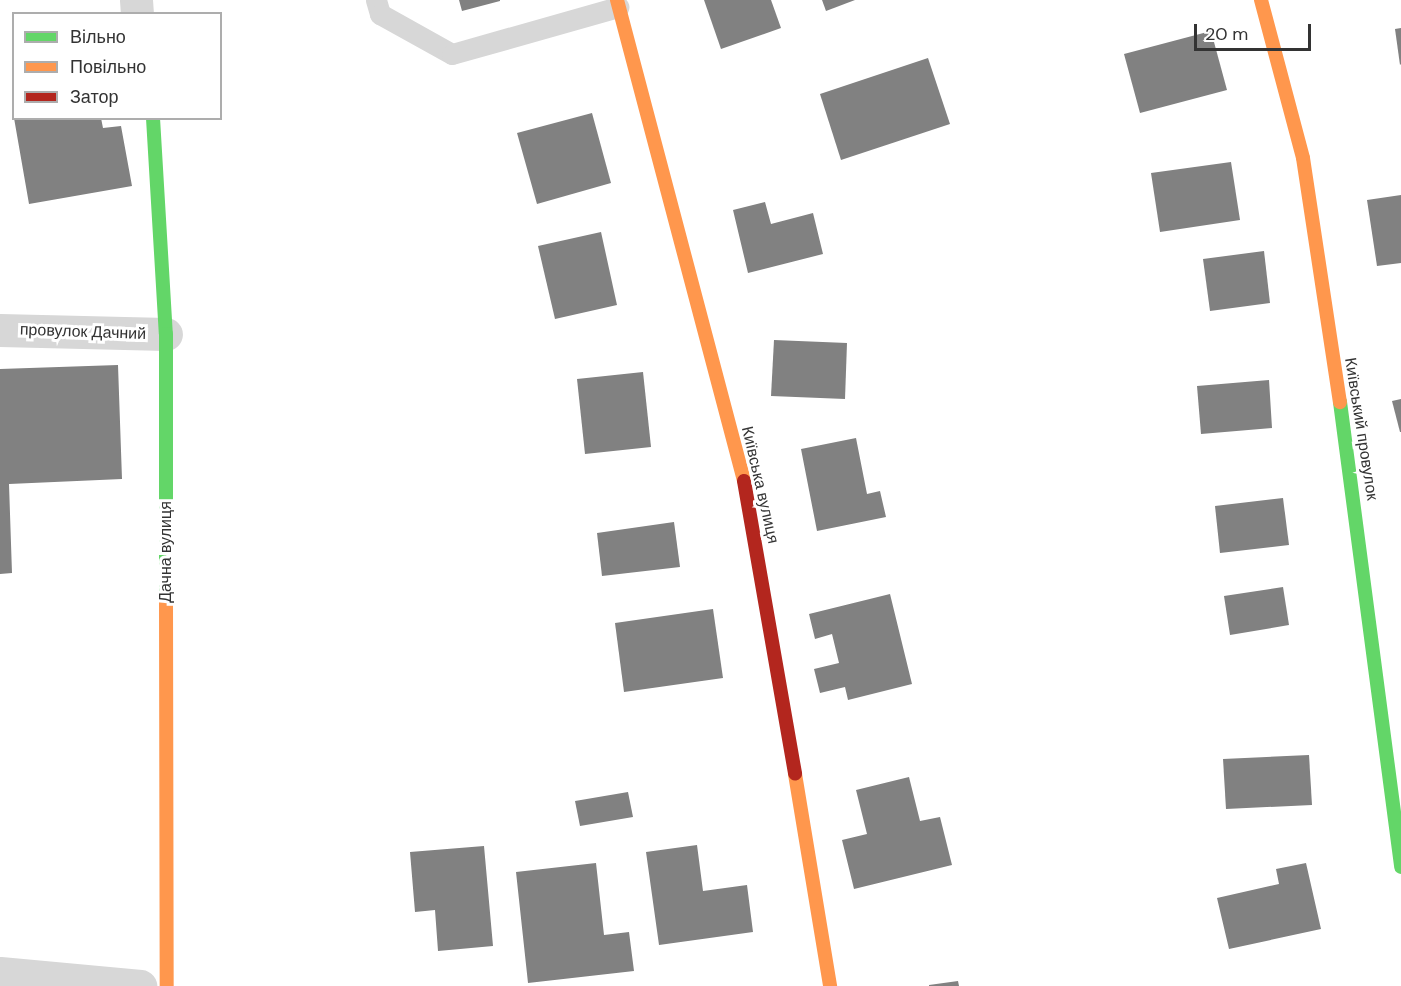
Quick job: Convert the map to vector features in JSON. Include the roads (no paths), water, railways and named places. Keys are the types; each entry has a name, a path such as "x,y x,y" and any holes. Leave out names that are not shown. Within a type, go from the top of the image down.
{"street":[{"name":"Київський провулок","path":"1261,0 1302,158 1367,576 1401,867"},
{"name":"Київська вулиця","path":"618,3 753,515 830,986"},
{"name":"Дачна вулиця","path":"153,120 166,334 167,986"},
{"name":"провулок Дачний","path":"0,330 166,334"},
{"path":"0,973 140,986"}],"lane":[{"path":"376,0 380,14 452,54 618,3"}]}
